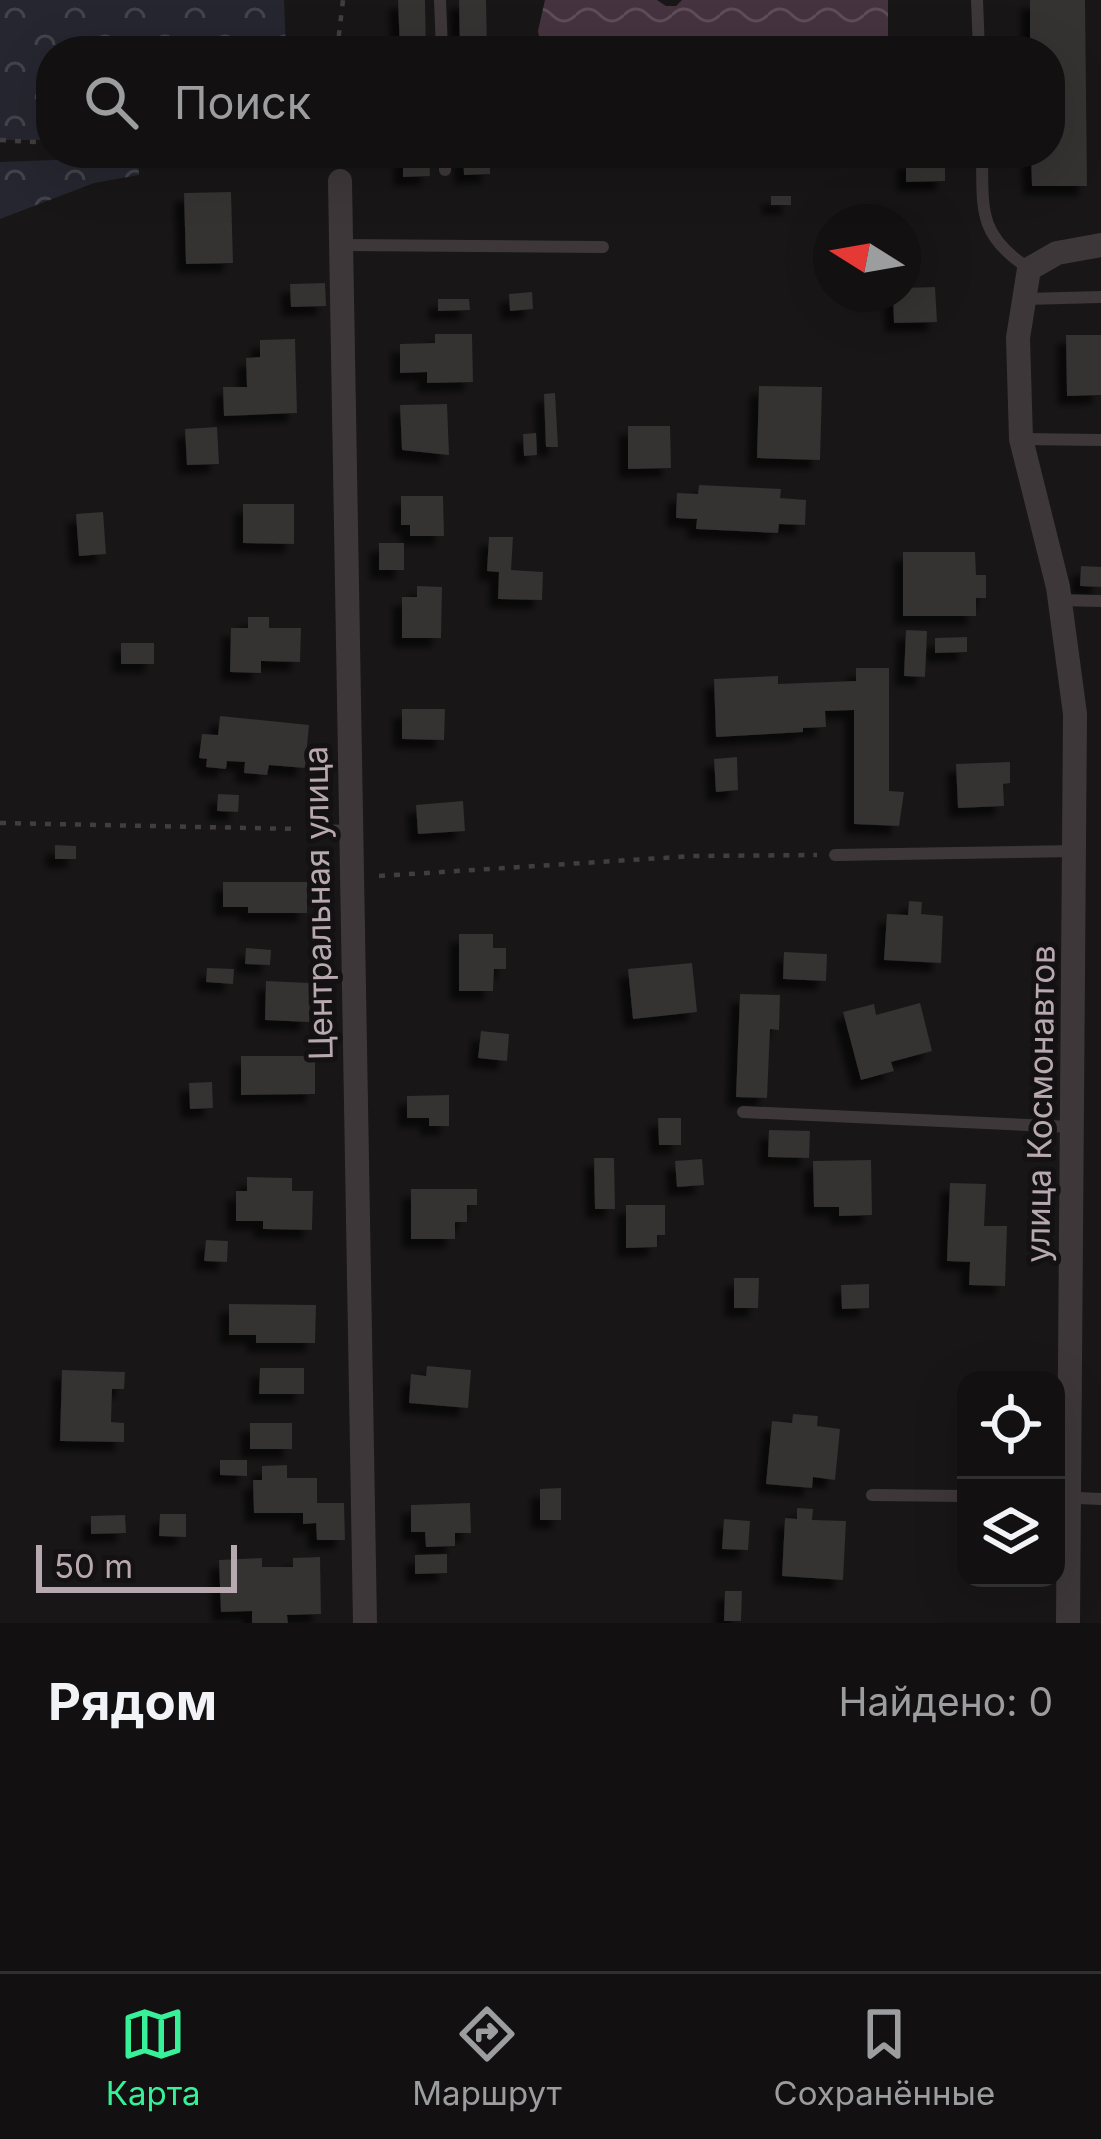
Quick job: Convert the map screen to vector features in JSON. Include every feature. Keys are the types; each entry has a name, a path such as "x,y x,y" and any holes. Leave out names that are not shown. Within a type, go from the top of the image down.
{"street":[{"name":"Центральная улица","path":"340,181 365,1623"},
{"path":"1029,269 1057,253 1101,244"},
{"name":"улица Космонавтов","path":"1029,269 1018,338 1021,439 1058,594 1075,714 1073,1127 1063,1479"},
{"name":"улица Космонавтов","path":"1065,1560 1068,1623"}],"lane":[{"path":"440,0 441,36"},
{"path":"977,0 978,36"},
{"path":"982,168 983,217 1002,251 1029,269"},
{"path":"340,245 603,247"},
{"path":"1024,299 1101,298"},
{"path":"1021,439 1101,440"},
{"path":"1058,594 1101,601"},
{"path":"320,830 349,831"},
{"path":"835,855 1075,851"},
{"path":"743,1112 1073,1127"},
{"path":"872,1495 957,1496"},
{"path":"1065,1497 1101,1499"}],"path":[{"path":"339,36 343,0"},
{"path":"0,140 36,142"},
{"path":"0,150 10,140"},
{"path":"0,823 320,830"},
{"path":"350,878 693,856 835,855"}],"green space":[{"path":"0,0 284,0 285,36 36,36 36,140 0,140"},
{"path":"36,161 36,168 139,168 139,175 94,183 0,219 0,162"}],"water":[{"path":"545,0 657,0 676,6 682,0 888,0 888,36 539,36"}],"building":[{"path":"398,0 425,0 426,36 399,36"},
{"path":"459,0 486,0 487,36 460,36"},
{"path":"1030,0 1085,0 1087,186 1032,186 1031,168 1065,168 1065,36 1030,36"},
{"path":"403,168 430,168 430,176 403,177"},
{"path":"464,168 490,168 490,174 464,175"},
{"path":"906,168 945,168 945,181 906,182"},
{"path":"231,192 233,263 186,264 184,193"},
{"path":"771,196 791,196 791,205 771,205"},
{"path":"325,283 326,306 291,307 290,284"},
{"path":"921,287 935,287 937,322 894,323 894,312 921,312"},
{"path":"532,292 533,309 510,311 509,294"},
{"path":"438,299 469,299 470,310 438,311"},
{"path":"435,334 472,334 473,382 427,383 427,372 400,373 400,344 435,343"},
{"path":"1066,335 1101,335 1101,395 1067,396"},
{"path":"295,339 297,413 224,416 223,387 247,387 246,358 260,357 260,340"},
{"path":"759,386 822,387 820,460 757,458"},
{"path":"555,393 558,447 546,447 544,394"},
{"path":"447,404 449,455 402,450 400,405"},
{"path":"628,426 670,426 671,468 628,469"},
{"path":"217,427 219,464 187,465 185,429"},
{"path":"536,433 537,455 524,456 523,434"},
{"path":"699,485 781,489 780,498 806,500 805,525 779,524 778,533 696,529 697,519 676,518 677,493 698,494"},
{"path":"401,496 443,496 444,536 410,536 410,525 401,525"},
{"path":"243,504 294,504 294,544 243,543"},
{"path":"103,512 106,554 79,556 76,514"},
{"path":"489,537 513,537 511,570 543,572 542,600 498,599 499,572 487,571"},
{"path":"379,543 404,543 404,570 379,570"},
{"path":"903,552 975,552 976,575 986,575 986,598 976,598 976,616 903,616"},
{"path":"1081,566 1101,567 1101,587 1080,586"},
{"path":"417,586 442,587 441,638 402,638 402,597 417,597"},
{"path":"248,617 269,617 269,628 301,628 300,662 261,661 261,673 230,672 231,628 248,628"},
{"path":"906,630 927,631 925,677 904,676"},
{"path":"967,637 967,652 935,653 935,638"},
{"path":"121,643 154,643 154,664 121,664"},
{"path":"856,668 889,668 889,791 904,792 899,826 854,824 854,710 825,711 826,727 803,728 803,732 716,737 714,679 778,676 778,684 856,681"},
{"path":"402,709 445,709 444,740 402,739"},
{"path":"220,716 309,725 305,768 269,765 267,775 244,773 245,762 227,761 226,769 206,767 207,759 199,758 202,734 218,735"},
{"path":"737,757 738,790 716,792 714,759"},
{"path":"1010,762 1010,783 1003,784 1004,806 958,808 956,764"},
{"path":"218,794 239,795 238,812 217,811"},
{"path":"463,801 465,831 418,834 416,805"},
{"path":"55,845 76,846 76,859 55,859"},
{"path":"223,882 307,882 307,913 248,913 248,907 223,907"},
{"path":"909,901 922,902 921,914 943,916 941,963 884,960 887,914 908,915"},
{"path":"459,934 493,934 493,948 506,948 506,969 494,969 493,991 459,991"},
{"path":"246,948 271,950 270,965 245,964"},
{"path":"784,952 827,954 826,981 783,979"},
{"path":"692,963 697,1012 633,1019 628,969"},
{"path":"207,968 234,969 233,984 206,982"},
{"path":"266,981 311,983 309,1022 265,1020"},
{"path":"740,994 780,995 779,1030 770,1029 767,1098 736,1097"},
{"path":"920,1003 932,1051 891,1062 894,1071 861,1080 843,1012 874,1004 876,1015"},
{"path":"481,1031 509,1034 507,1061 478,1058"},
{"path":"241,1056 315,1056 315,1094 241,1095"},
{"path":"212,1082 213,1108 190,1109 189,1083"},
{"path":"449,1095 449,1126 429,1126 429,1118 407,1118 407,1096"},
{"path":"658,1118 681,1118 681,1145 659,1145"},
{"path":"769,1130 810,1131 809,1158 768,1157"},
{"path":"594,1158 614,1158 615,1209 595,1209"},
{"path":"702,1159 704,1185 677,1187 675,1161"},
{"path":"871,1160 872,1215 839,1216 839,1207 814,1207 813,1161"},
{"path":"247,1177 292,1178 292,1191 313,1191 312,1230 263,1229 263,1221 236,1221 236,1191 247,1191"},
{"path":"950,1183 986,1184 984,1226 1007,1226 1005,1286 969,1285 970,1262 947,1261"},
{"path":"411,1189 477,1189 477,1205 467,1205 467,1222 455,1222 455,1239 411,1239"},
{"path":"626,1205 665,1205 665,1235 657,1235 657,1247 626,1248"},
{"path":"206,1240 228,1241 227,1262 204,1261"},
{"path":"734,1278 759,1278 758,1308 734,1308"},
{"path":"869,1284 869,1308 842,1309 841,1285"},
{"path":"229,1304 316,1305 315,1343 256,1343 256,1335 229,1335"},
{"path":"427,1366 471,1370 468,1408 409,1403 411,1374 426,1376"},
{"path":"260,1368 304,1368 304,1394 259,1394"},
{"path":"62,1370 125,1372 124,1389 112,1389 111,1422 124,1423 124,1442 60,1441"},
{"path":"793,1414 818,1416 817,1426 840,1429 835,1480 813,1477 812,1488 766,1484 772,1421 792,1423"},
{"path":"250,1423 292,1423 292,1449 250,1449"},
{"path":"220,1460 247,1460 247,1476 220,1475"},
{"path":"287,1465 287,1478 317,1478 317,1503 344,1503 345,1540 317,1540 316,1523 303,1524 303,1513 254,1513 253,1480 262,1480 262,1466"},
{"path":"561,1488 561,1520 540,1520 540,1489"},
{"path":"470,1503 471,1533 455,1533 455,1546 426,1547 425,1532 411,1532 411,1505"},
{"path":"797,1508 813,1509 812,1520 846,1521 843,1580 782,1576 785,1518 797,1519"},
{"path":"160,1514 186,1514 186,1537 159,1536"},
{"path":"125,1515 126,1533 91,1534 91,1516"},
{"path":"724,1519 750,1521 748,1550 722,1549"},
{"path":"447,1554 447,1573 415,1574 415,1555"},
{"path":"320,1557 321,1614 287,1615 288,1623 252,1623 252,1611 221,1612 219,1560 262,1558 262,1567 293,1567 293,1558"},
{"path":"725,1591 742,1591 741,1621 724,1621"}]}
